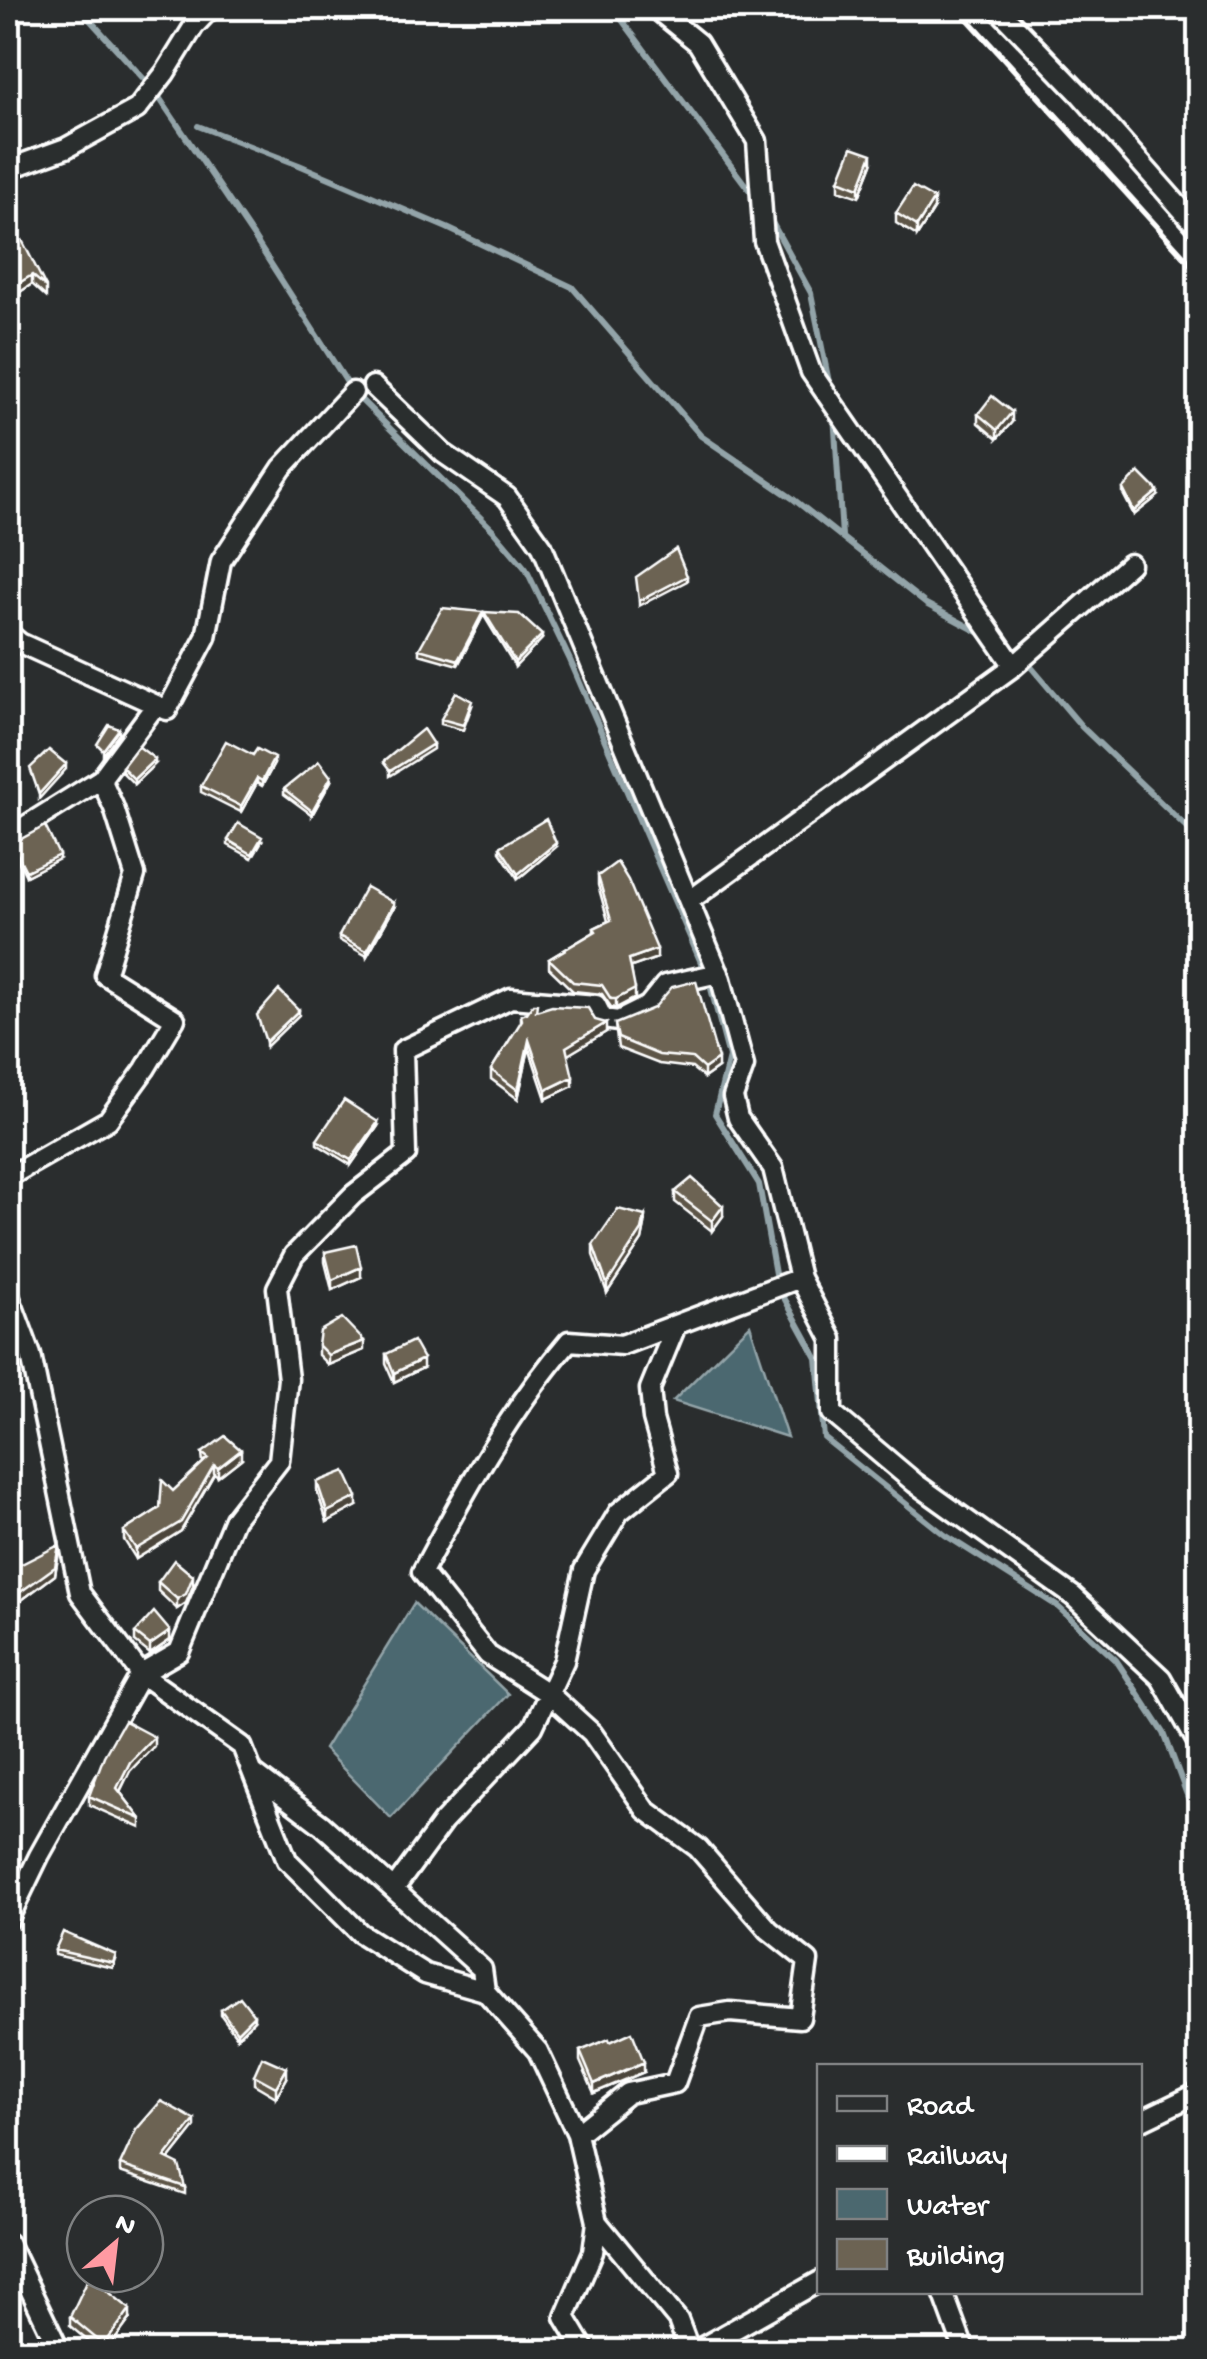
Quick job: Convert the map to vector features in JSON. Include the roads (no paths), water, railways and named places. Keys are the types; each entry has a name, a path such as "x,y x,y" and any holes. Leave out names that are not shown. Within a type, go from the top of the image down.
{"street":[{"path":"8,169 66,148 137,109 194,26 211,8"},
{"path":"655,8 698,43 757,141 764,240 811,372 1014,666"},
{"path":"997,8 1080,94 1200,230"},
{"path":"373,386 443,453 507,497 542,546 719,973 744,1066 733,1097 738,1118 773,1168 800,1278 832,1339 832,1413 914,1483 1073,1596 1161,1678 1200,1747"},
{"path":"8,633 20,643 167,710 206,637 221,561 282,468 353,392"},
{"path":"689,901 1014,666 1130,564"},
{"path":"8,837 101,779 156,706"},
{"path":"8,1177 108,1120 145,1070 175,1019 105,975 135,875 101,779"},
{"path":"8,1920 39,1856 141,1674 179,1652 234,1519 279,1461 288,1379 277,1288 294,1255 354,1195 406,1154 403,1050 511,998 596,1006 603,1019 618,1022 648,1006 666,985 719,973"},
{"path":"576,2134 628,2093 675,2083 699,2017 730,2012 800,2018 808,1961 769,1930 698,1848 646,1810 592,1733 549,1694 488,1656 422,1572 461,1499 534,1382 569,1341 622,1346 800,1278"},
{"path":"8,1293 30,1355 80,1593 141,1674 242,1746 287,1860 360,1933 424,1974 484,1991 538,2052 576,2134 597,2222 593,2252 565,2318 586,2352"},
{"path":"394,1889 443,1822 533,1728 564,1661 584,1570 619,1512 668,1473 653,1419 650,1388 675,1328"},
{"path":"252,1772 322,1825 482,1969 484,1991"},
{"path":"1142,2120 1200,2092"},
{"path":"597,2222 678,2320 692,2352 817,2283"},
{"path":"8,2243 60,2352"},
{"path":"944,2294 966,2352"}],"water":[{"path":"750,1325 787,1437 673,1401"},
{"path":"414,1603 508,1694 391,1818 324,1749"}],"waterway":[{"path":"79,8 154,90 353,392 493,530 526,569 570,660 709,981 729,1057 715,1114 759,1184 777,1285 817,1358 824,1438 945,1535 1057,1606 1116,1660 1164,1733 1200,1830"},
{"path":"613,8 756,199"},
{"path":"198,126 447,228 572,287 701,436 792,498 926,604 986,636"},
{"path":"769,217 811,293 831,392"},
{"path":"834,414 842,536"},
{"path":"1006,647 1020,654 1082,727 1200,840"}],"railway":[{"path":"958,8 1200,274"}]}
